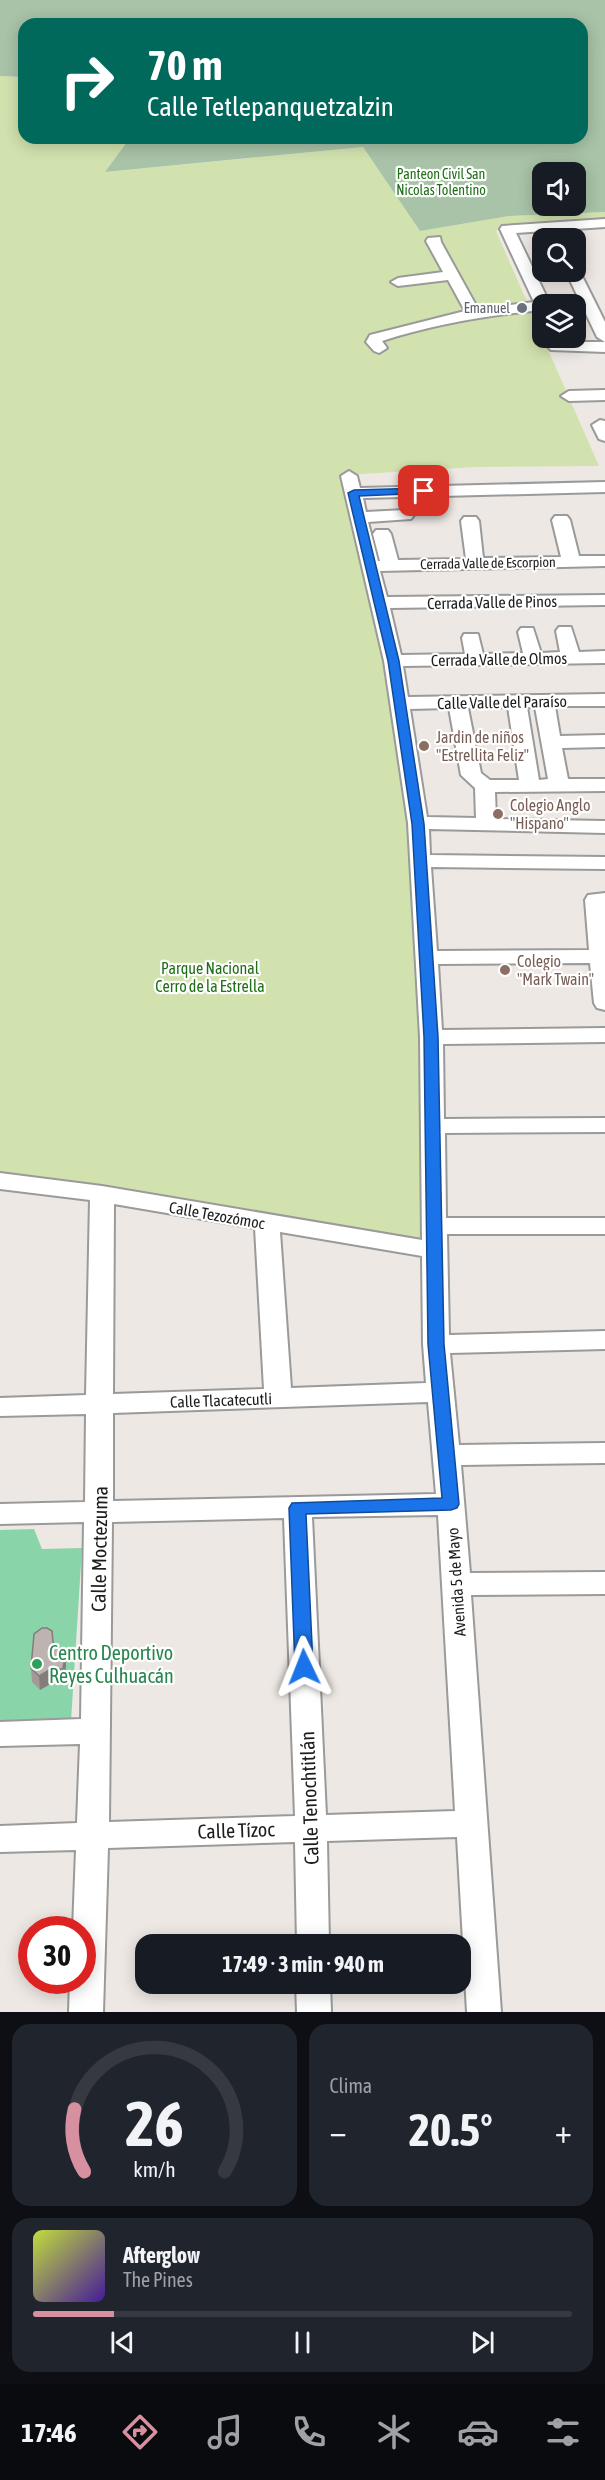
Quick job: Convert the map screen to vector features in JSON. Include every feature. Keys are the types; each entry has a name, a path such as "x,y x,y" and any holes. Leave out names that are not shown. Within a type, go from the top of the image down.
{"street":[{"path":"574,228 600,223 605,241"},
{"path":"532,231 507,229 537,294"},
{"path":"435,240 433,241 473,312"},
{"path":"398,282 452,275"},
{"path":"586,305 605,304"},
{"path":"379,348 374,342 375,338 414,325 473,312 532,307"},
{"path":"586,309 605,337"},
{"path":"586,345 605,347"},
{"path":"569,396 605,395"},
{"path":"355,498 605,487"},
{"path":"355,498 493,500"},
{"path":"355,498 405,515"},
{"name":"Avenida 5 de Mayo","path":"355,498 393,661 418,824 431,1037 436,1344 451,1504 484,2012"},
{"path":"561,520 571,561"},
{"path":"470,521 475,563"},
{"path":"382,534 390,565"},
{"name":"Cerrada Valle de Escorpion","path":"371,566 605,561"},
{"name":"Cerrada Valle de Pinos","path":"380,603 605,600"},
{"path":"566,631 571,658"},
{"path":"527,632 533,658"},
{"path":"471,638 475,660"},
{"name":"Cerrada Valle de Olmos","path":"393,661 605,657"},
{"name":"Calle Valle del Paraíso","path":"399,704 605,700"},
{"path":"544,701 559,784"},
{"path":"517,702 530,784"},
{"path":"458,703 471,776 486,786 605,785"},
{"path":"551,742 605,741"},
{"path":"486,786 486,824"},
{"path":"418,824 605,827"},
{"path":"419,861 605,863"},
{"path":"600,900 599,956 605,1004"},
{"path":"426,958 599,956"},
{"path":"431,1037 605,1035"},
{"path":"433,1126 605,1125"},
{"name":"Calle Tezozómoc","path":"0,1181 102,1194 267,1224 433,1238 605,1226"},
{"name":"Calle Moctezuma","path":"86,2012 96,1731 102,1194"},
{"path":"267,1224 278,1398"},
{"path":"436,1344 605,1340"},
{"name":"Calle Tlacatecutli","path":"0,1407 442,1392"},
{"path":"447,1455 605,1453"},
{"path":"0,1514 451,1504"},
{"name":"Calle Tenochtitlán","path":"298,1508 311,1827 313,1934"},
{"path":"456,1584 605,1583"},
{"path":"0,1734 96,1731"},
{"name":"Calle Tízoc","path":"0,1839 472,1823"},
{"path":"313,1994 314,2012"}],"green space":[{"name":"Panteon Civil San Nicolas Tolentino","path":"0,0 605,0 605,212 586,213 586,162 532,162 532,215 509,216 420,231 363,147 105,172 126,144 588,144 588,18 18,18 18,77 0,76"},
{"name":"Parque Nacional Cerro de la Estrella","path":"0,76 18,77 18,144 126,144 106,172 363,147 420,231 509,216 586,216 586,213 605,212 605,222 503,227 496,231 532,313 532,348 547,348 599,466 474,467 346,475 386,662 416,824 430,1247 0,1173"},
{"name":"Centro Deportivo Reyes Culhuacán","path":"34,1529 42,1549 82,1548 71,1721 0,1723 0,1530"}],"building":[{"path":"42,1628 52,1631 53,1642 65,1651 63,1669 51,1669 39,1676 31,1668 34,1634"}],"place":[{"name":"Emanuel","path":"522,308"},
{"name":"Jardin de niños \"Estrellita Feliz\"","path":"424,746"},
{"name":"Colegio Anglo \"Hispano\"","path":"498,814"},
{"name":"Colegio \"Mark Twain\"","path":"505,970"},
{"name":"Centro Deportivo Reyes Culhuacán","path":"37,1664"}],"route":[{"path":"304,1667 298,1508 451,1504 436,1344 431,1037 418,824 393,661 354,493 424,491"}]}
